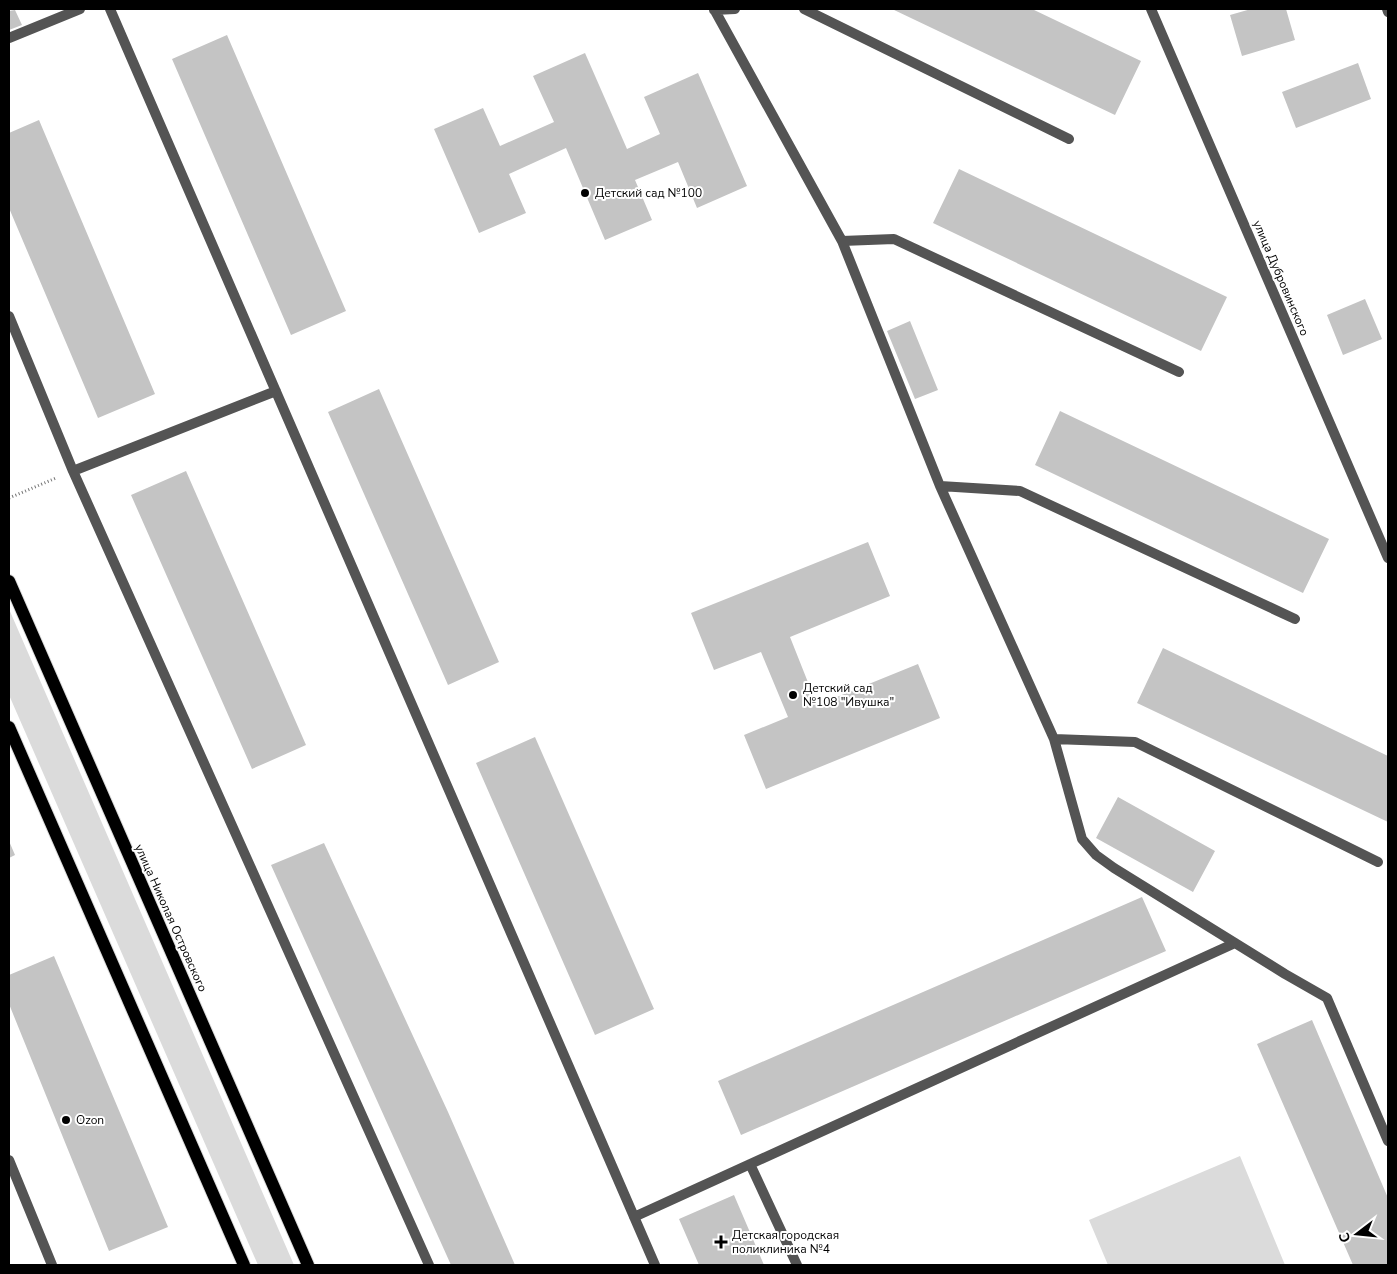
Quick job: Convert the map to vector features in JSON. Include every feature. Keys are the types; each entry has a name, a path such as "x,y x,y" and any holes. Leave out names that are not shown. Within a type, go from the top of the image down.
{"main road":[{"name":"улица Николая Островского","path":"9,581 308,1265"},
{"path":"9,727 244,1265"}],"street":[{"path":"9,38 80,9"},
{"path":"110,9 655,1265"},
{"path":"735,9 714,9 842,240 940,486 1054,739 1082,839 1096,855 1114,868 1327,998 1388,1141"},
{"path":"804,9 1069,139"},
{"name":"улица Дубровинского","path":"1151,9 1388,558"},
{"path":"842,240 894,239 1179,372"},
{"path":"9,316 73,471 429,1265"},
{"path":"73,471 276,391"},
{"path":"940,486 1020,491 1295,619"},
{"path":"1054,739 1135,742 1378,862"},
{"path":"634,1217 1235,943"},
{"path":"9,1160 52,1265"},
{"path":"750,1164 797,1265"}],"path":[{"path":"9,498 73,471"}],"shaded area":[{"path":"9,609 294,1265 258,1265 9,695"},
{"path":"1240,1156 1285,1265 1108,1265 1089,1220"}],"building":[{"path":"892,9 1032,9 1141,61 1115,115"},
{"path":"1251,9 1286,9 1295,40 1242,56 1230,15"},
{"path":"15,10 22,25 9,30 9,11"},
{"path":"227,35 346,311 291,335 172,59"},
{"path":"585,53 627,149 660,134 644,97 698,73 747,186 697,208 678,162 635,180 652,220 605,240 566,148 509,174 526,213 479,233 434,129 483,108 500,146 554,122 533,76"},
{"path":"1358,63 1371,99 1296,128 1282,92"},
{"path":"39,120 155,394 98,418 9,208 9,133"},
{"path":"959,169 1227,297 1201,351 933,223"},
{"path":"1365,299 1382,339 1343,355 1327,315"},
{"path":"910,321 938,390 915,399 887,331"},
{"path":"379,389 499,662 448,685 328,412"},
{"path":"1060,411 1329,539 1303,593 1035,465"},
{"path":"186,471 306,745 252,769 131,495"},
{"path":"868,542 890,596 790,637 817,705 918,664 940,718 766,789 744,735 788,717 761,652 714,670 691,613"},
{"path":"1163,648 1388,756 1388,822 1137,703"},
{"path":"535,737 654,1009 595,1035 476,763"},
{"path":"1118,797 1215,851 1193,892 1096,838"},
{"path":"9,841 15,855 9,858"},
{"path":"324,843 448,1112 515,1265 451,1265 271,865"},
{"path":"1142,897 1166,951 741,1135 718,1081"},
{"path":"54,956 168,1227 109,1251 9,1004 9,975"},
{"path":"1312,1020 1388,1198 1388,1265 1353,1265 1257,1044"},
{"name":"Детская городская поликлиника №4","path":"734,1195 764,1265 699,1265 679,1219"}],"place":[{"name":"Детский сад №100","path":"585,193"},
{"name":"Детский сад №108 \"Ивушка\"","path":"793,695"},
{"name":"Ozon","path":"66,1120"},
{"name":"Детская городская поликлиника №4","path":"721,1242"}]}
